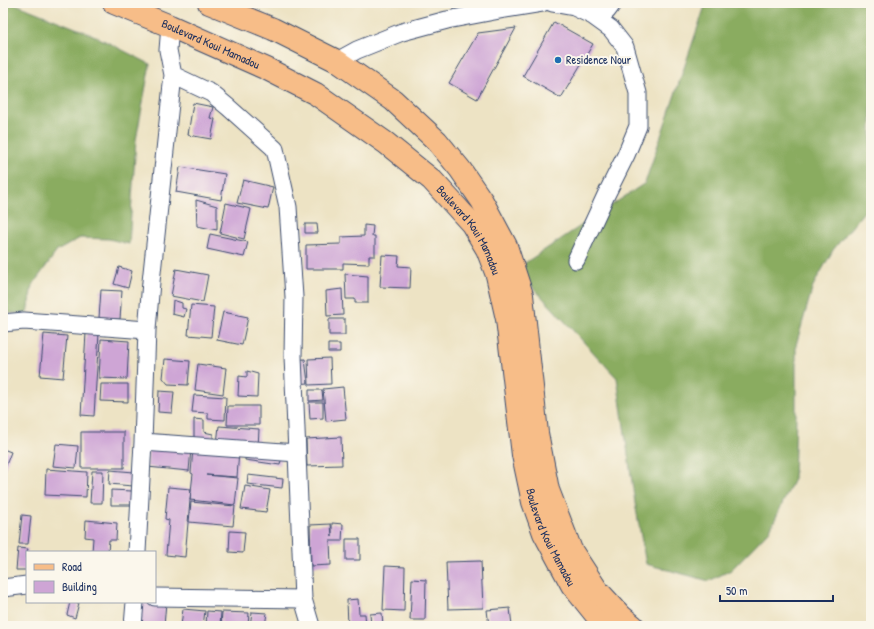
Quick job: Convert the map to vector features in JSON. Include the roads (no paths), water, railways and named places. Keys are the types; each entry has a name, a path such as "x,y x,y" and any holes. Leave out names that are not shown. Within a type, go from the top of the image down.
{"main road":[{"name":"Boulevard Koui Mamadou","path":"114,3 267,69 316,94 386,144 432,180 472,224 487,249 497,275 507,319 522,455 535,508 544,533 572,585 605,626"},
{"name":"Boulevard Koui Mamadou","path":"209,3 273,29 338,61 393,100 437,141 460,169 482,201 506,246 522,295 537,433 548,490 571,550 597,590 621,616 633,626"}],"street":[{"path":"338,61 357,50 402,32 461,17 542,3"},
{"path":"552,3 574,7 593,16 612,29 625,47 638,93 638,126 626,155 576,260"},
{"path":"593,16 607,11 613,3"},
{"path":"137,551 147,330 173,75 168,50 170,26"},
{"path":"173,75 211,93 275,149 288,207 294,296 293,356 303,598 311,626"},
{"path":"3,322 147,330"},
{"path":"143,442 297,453"},
{"path":"3,588 26,585"},
{"path":"156,597 303,598"},
{"path":"133,626 135,603"}],"place":[{"name":"Residence Nour","path":"558,60"}]}
